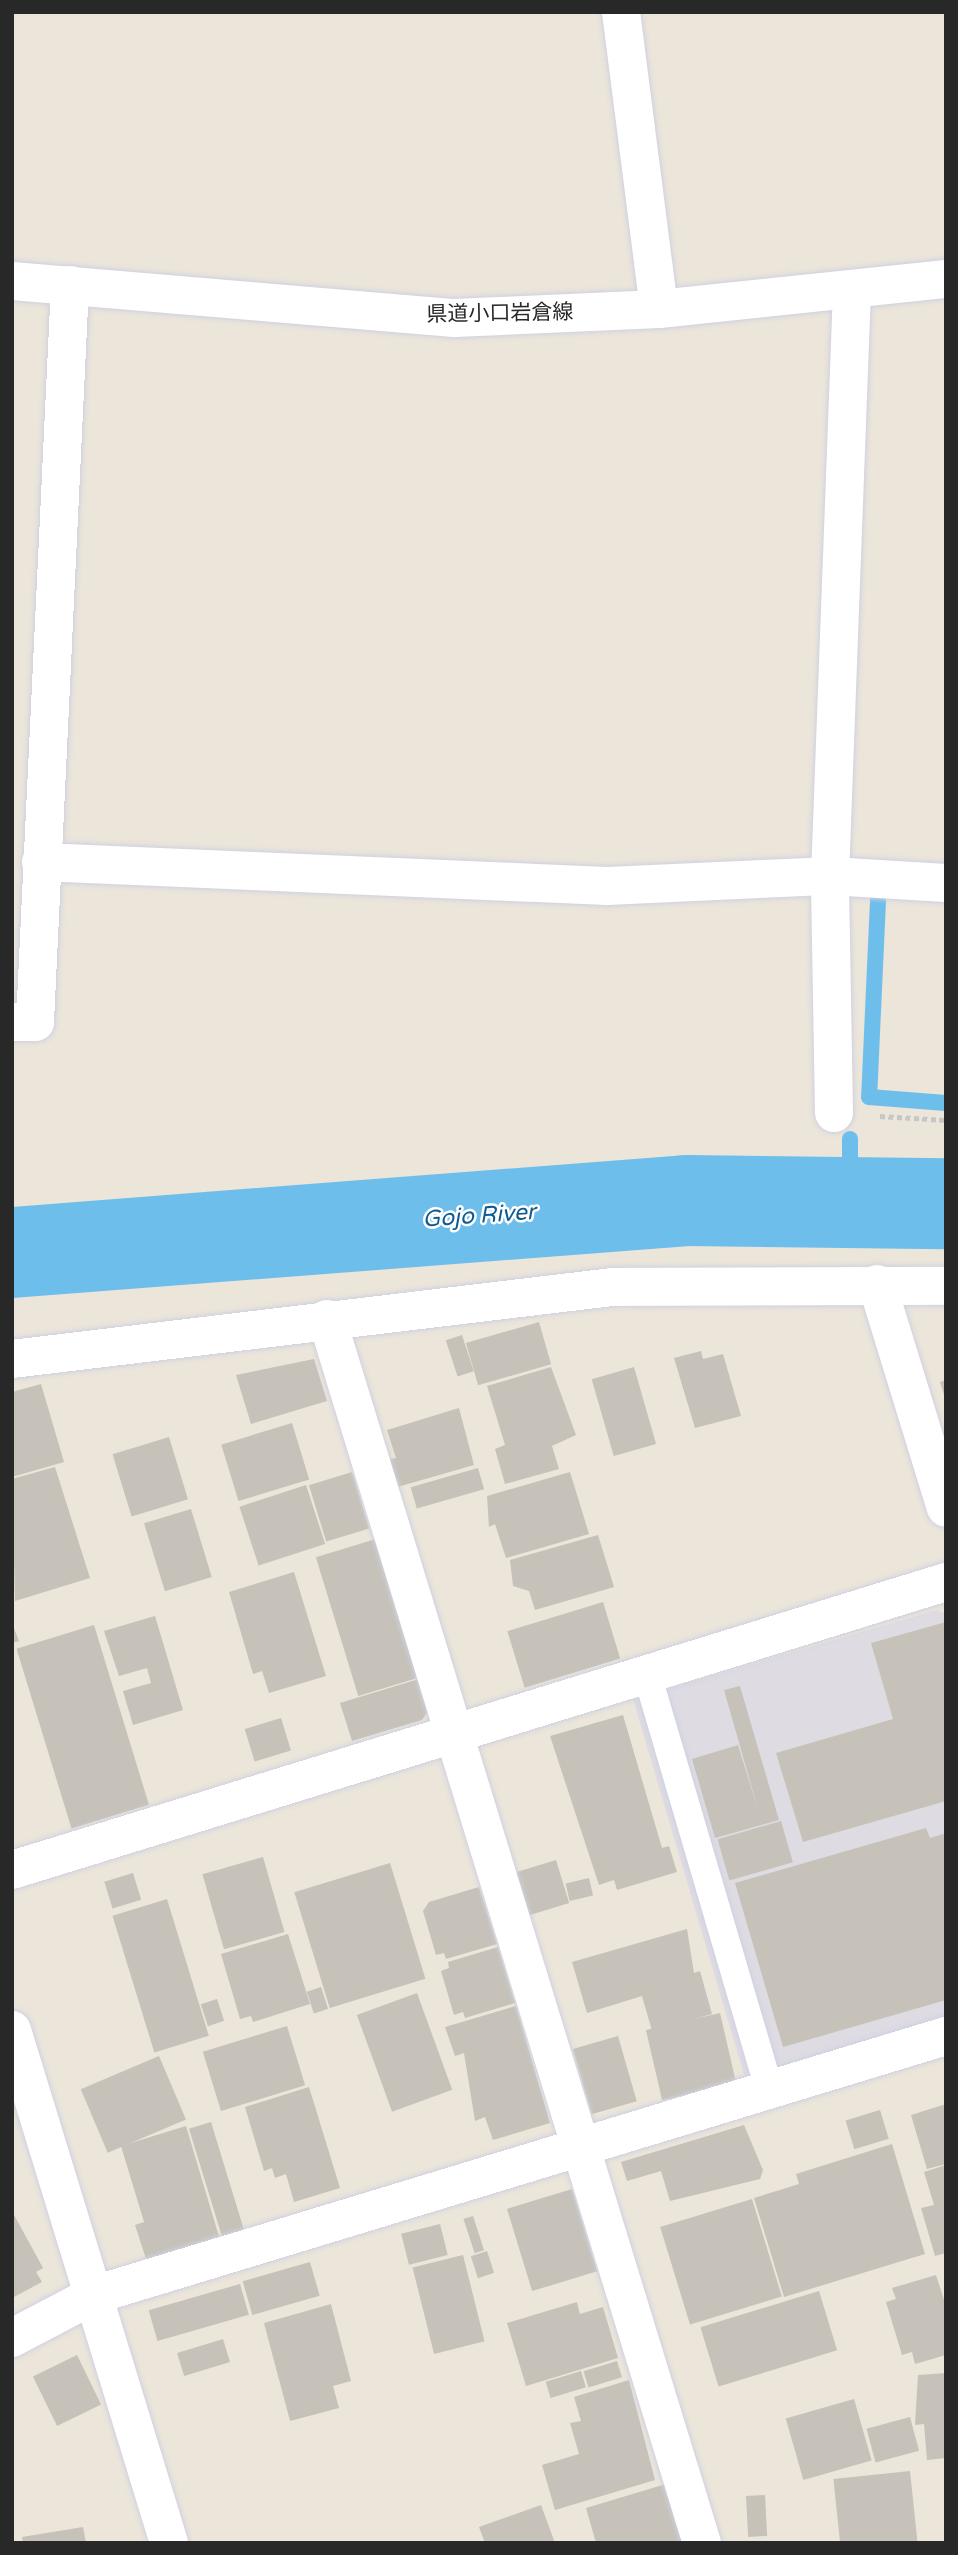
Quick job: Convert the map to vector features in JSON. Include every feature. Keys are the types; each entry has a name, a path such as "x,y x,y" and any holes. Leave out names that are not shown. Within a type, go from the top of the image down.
{"street":[{"path":"621,12 659,309"},
{"name":"県道小口岩倉線","path":"12,281 454,318 659,309 852,291 946,279"},
{"path":"12,1021 35,1022 70,285"},
{"path":"834,1113 830,876 852,291"},
{"path":"41,862 607,886 830,876 946,883"},
{"path":"12,1359 327,1319 612,1287 877,1284 946,1286"},
{"path":"877,1284 946,1508"},
{"path":"327,1319 702,2543"},
{"path":"12,1870 946,1582"},
{"path":"12,2030 169,2543"},
{"path":"12,2338 94,2295 946,2036"}],"lane":[{"path":"647,1674 769,2090"}],"path":[{"path":"834,1113 946,1120"}],"shaded area":[{"path":"937,1610 946,1614 946,2019 745,2078 633,1699"}],"building":[{"path":"539,1322 551,1364 478,1385 466,1343"},
{"path":"462,1335 474,1371 458,1376 446,1340"},
{"path":"701,1351 703,1359 723,1354 741,1416 695,1428 674,1358"},
{"path":"314,1359 327,1401 251,1424 236,1375"},
{"path":"551,1367 576,1435 552,1446 559,1469 505,1484 495,1449 505,1445 487,1386"},
{"path":"634,1367 656,1444 614,1456 592,1379"},
{"path":"946,1380 946,1398 945,1398 940,1382"},
{"path":"41,1384 64,1462 12,1477 12,1392"},
{"path":"459,1408 474,1465 394,1488 385,1460 396,1458 387,1430"},
{"path":"292,1423 309,1479 238,1501 221,1445"},
{"path":"169,1437 188,1499 132,1516 113,1454"},
{"path":"55,1467 90,1578 15,1601 12,1479"},
{"path":"478,1468 484,1489 417,1508 411,1487"},
{"path":"352,1472 369,1528 326,1542 309,1485"},
{"path":"570,1472 589,1534 506,1558 495,1524 489,1527 487,1496"},
{"path":"306,1485 325,1544 259,1566 239,1507"},
{"path":"191,1509 212,1577 165,1591 144,1523"},
{"path":"598,1535 614,1587 535,1610 529,1591 513,1586 510,1560"},
{"path":"379,1538 421,1677 358,1696 316,1557"},
{"path":"294,1572 326,1676 269,1693 262,1671 253,1674 229,1592"},
{"path":"603,1602 620,1658 525,1688 507,1631"},
{"path":"155,1616 183,1710 133,1725 123,1691 151,1683 147,1668 119,1676 104,1631"},
{"path":"946,1622 946,1801 803,1842 776,1753 893,1719 871,1643"},
{"path":"12,1623 19,1641 12,1643"},
{"path":"94,1625 149,1805 72,1828 17,1649"},
{"path":"422,1678 431,1707 422,1720 352,1741 340,1703"},
{"path":"740,1686 779,1820 715,1838 692,1759 738,1745 759,1813 724,1690"},
{"path":"623,1715 662,1848 669,1846 677,1872 617,1890 614,1880 599,1885 550,1736"},
{"path":"281,1718 291,1751 255,1762 245,1729"},
{"path":"781,1821 793,1862 729,1881 718,1839"},
{"path":"926,1828 930,1838 946,1833 946,2000 783,2047 735,1883"},
{"path":"263,1857 284,1932 224,1949 202,1874"},
{"path":"556,1860 569,1903 525,1916 512,1873"},
{"path":"390,1863 425,1979 330,2008 294,1892"},
{"path":"133,1873 141,1900 112,1909 104,1882"},
{"path":"589,1878 593,1896 570,1901 566,1883"},
{"path":"479,1887 497,1944 446,1959 444,1953 436,1955 423,1911 429,1902"},
{"path":"167,1899 209,2036 154,2052 112,1916"},
{"path":"687,1929 694,1973 700,1971 712,2014 652,2031 642,1996 587,2013 572,1962"},
{"path":"288,1934 310,2004 253,2022 251,2016 240,2019 221,1954"},
{"path":"498,1947 515,2003 465,2018 463,2012 454,2015 441,1971 449,1968 448,1962"},
{"path":"321,1987 328,2009 314,2014 307,1992"},
{"path":"417,1993 452,2090 392,2112 357,2015"},
{"path":"217,1999 224,2021 208,2026 201,2004"},
{"path":"516,2006 550,2123 493,2140 485,2117 475,2121 464,2053 455,2056 445,2027"},
{"path":"720,2013 736,2083 662,2100 646,2030"},
{"path":"287,2026 305,2085 221,2111 203,2052"},
{"path":"618,2036 637,2101 592,2114 573,2049"},
{"path":"159,2056 186,2120 108,2153 81,2089"},
{"path":"309,2087 340,2188 294,2202 286,2174 275,2178 272,2168 264,2171 245,2107"},
{"path":"946,2104 946,2164 927,2169 911,2115"},
{"path":"880,2110 889,2139 854,2149 846,2121"},
{"path":"211,2122 245,2234 223,2241 189,2129"},
{"path":"744,2125 763,2170 760,2179 670,2201 661,2171 627,2181 621,2162"},
{"path":"186,2126 220,2240 147,2262 135,2225 144,2222 121,2146"},
{"path":"892,2144 925,2254 784,2297 754,2198 799,2184 796,2174"},
{"path":"946,2165 946,2253 935,2256 921,2208 934,2205 924,2172"},
{"path":"572,2189 597,2271 532,2291 507,2209"},
{"path":"752,2199 782,2297 690,2325 660,2227"},
{"path":"12,2211 43,2268 36,2272 42,2282 12,2298"},
{"path":"473,2216 484,2250 475,2253 463,2219"},
{"path":"440,2224 448,2255 409,2265 401,2234"},
{"path":"487,2251 494,2273 478,2278 471,2256"},
{"path":"463,2255 485,2341 434,2354 413,2268"},
{"path":"310,2262 320,2296 252,2315 243,2281"},
{"path":"936,2275 946,2306 946,2355 915,2364 912,2352 902,2355 886,2302 896,2299 892,2288"},
{"path":"240,2284 249,2315 158,2341 149,2310"},
{"path":"819,2291 837,2350 719,2387 700,2327"},
{"path":"577,2302 580,2314 603,2307 618,2358 526,2386 507,2323"},
{"path":"331,2304 351,2381 333,2386 339,2408 290,2421 264,2323"},
{"path":"223,2339 230,2362 184,2376 177,2353"},
{"path":"77,2355 101,2404 57,2426 33,2376"},
{"path":"617,2361 622,2377 588,2387 584,2371"},
{"path":"581,2371 586,2387 551,2398 546,2382"},
{"path":"946,2373 946,2458 927,2460 924,2424 915,2425 918,2375"},
{"path":"629,2380 655,2480 555,2510 542,2465 579,2454 570,2423 581,2421 574,2397"},
{"path":"854,2399 872,2461 803,2480 786,2419"},
{"path":"910,2417 919,2451 876,2462 867,2429"},
{"path":"910,2471 918,2543 840,2543 833,2479"},
{"path":"666,2484 685,2543 596,2543 586,2508"},
{"path":"765,2495 767,2536 748,2537 746,2496"},
{"path":"541,2505 555,2543 485,2543 479,2527"},
{"path":"83,2527 86,2543 23,2543 22,2537"}],"waterway":[{"path":"878,901 869,1097 946,1103"},
{"path":"850,1139 850,1200"},
{"name":"Gojo River","path":"12,1252 686,1200 946,1203"}]}
